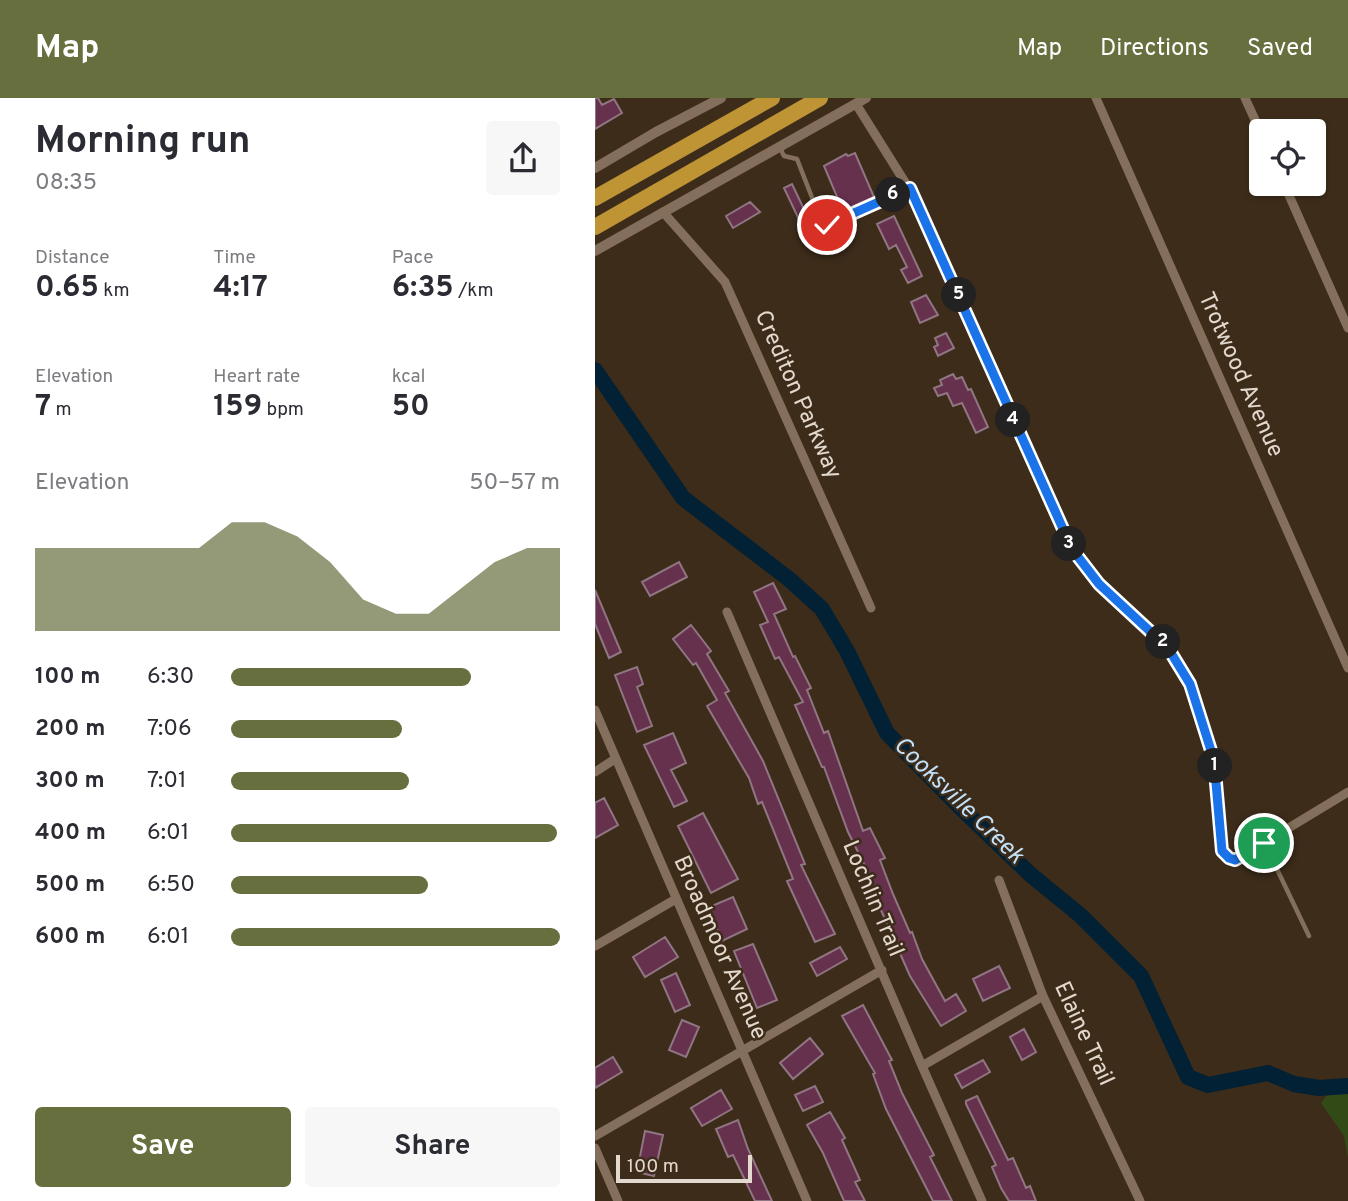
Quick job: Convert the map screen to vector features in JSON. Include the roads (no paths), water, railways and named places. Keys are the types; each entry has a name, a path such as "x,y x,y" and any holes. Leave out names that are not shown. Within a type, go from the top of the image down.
{"highway":[{"path":"595,198 772,98"},
{"path":"595,226 820,98"}],"street":[{"path":"595,168 721,98"},
{"name":"Trotwood Avenue","path":"1096,98 1348,668"},
{"path":"1245,98 1255,119"},
{"path":"595,251 861,101 910,188 1072,549 1099,584 1168,648 1190,684 1214,760 1222,851 1235,860 1348,792"},
{"path":"1289,196 1348,328"},
{"name":"Crediton Parkway","path":"663,212 725,282 871,608"},
{"name":"Lochlin Trail","path":"727,612 982,1201"},
{"name":"Broadmoor Avenue","path":"595,710 807,1201"},
{"path":"595,772 615,760"},
{"name":"Elaine Trail","path":"999,880 1043,996 1140,1201"},
{"path":"595,946 676,899"},
{"path":"595,1136 882,970"},
{"path":"922,1066 1043,996"},
{"path":"595,1148 618,1201"}],"lane":[{"path":"779,146 784,156 797,159 820,218 827,225 910,188"},
{"path":"1264,843 1309,936"}],"waterway":[{"name":"Cooksville Creek","path":"595,370 683,498 789,579 822,609 847,651 887,733 1031,875 1080,915 1141,976 1188,1077 1208,1085 1268,1073 1294,1084 1319,1088 1348,1086"}]}
